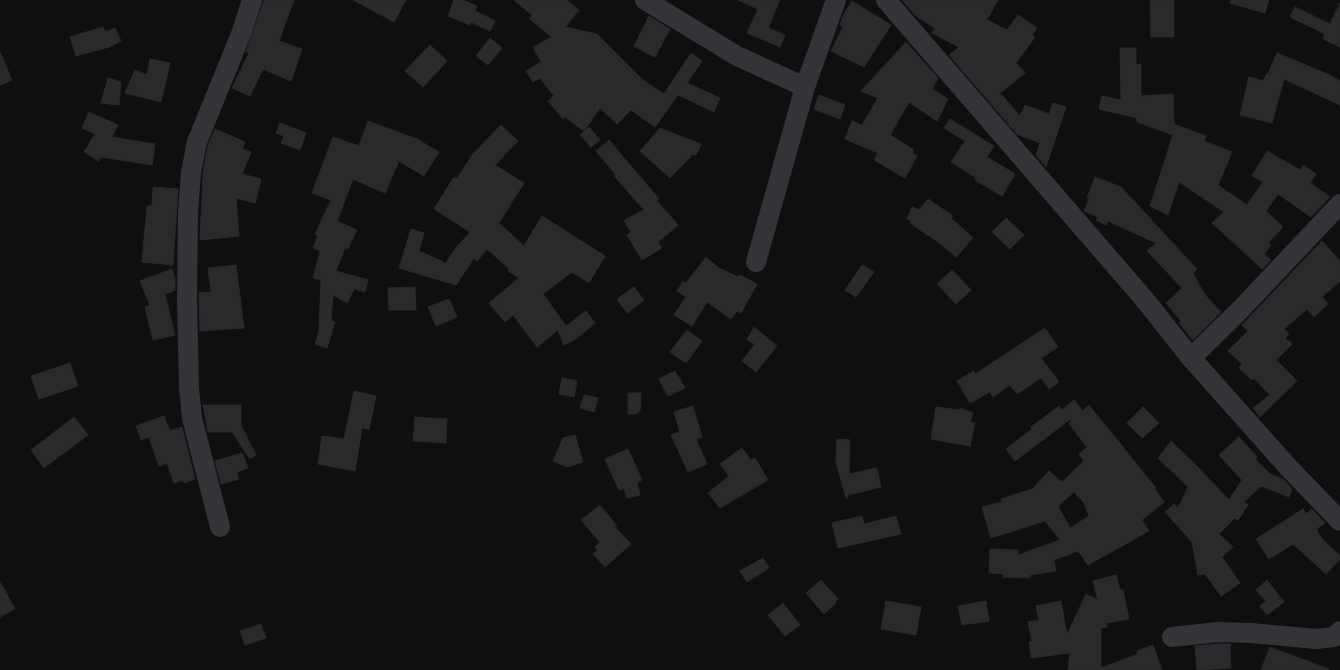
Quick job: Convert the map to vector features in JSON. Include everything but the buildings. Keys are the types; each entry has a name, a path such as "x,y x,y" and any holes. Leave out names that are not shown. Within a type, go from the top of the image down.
{"street":[{"path":"220,526 192,418 189,388 187,301 188,213 191,172 197,142 241,34 252,0"},
{"path":"645,0 737,56 805,87"},
{"path":"756,262 805,87 836,0"},
{"path":"886,0 1144,300 1191,358 1289,468 1340,521"},
{"path":"1191,358 1241,309 1340,204"},
{"path":"1172,637 1218,632 1316,639 1334,637 1340,631"}]}
